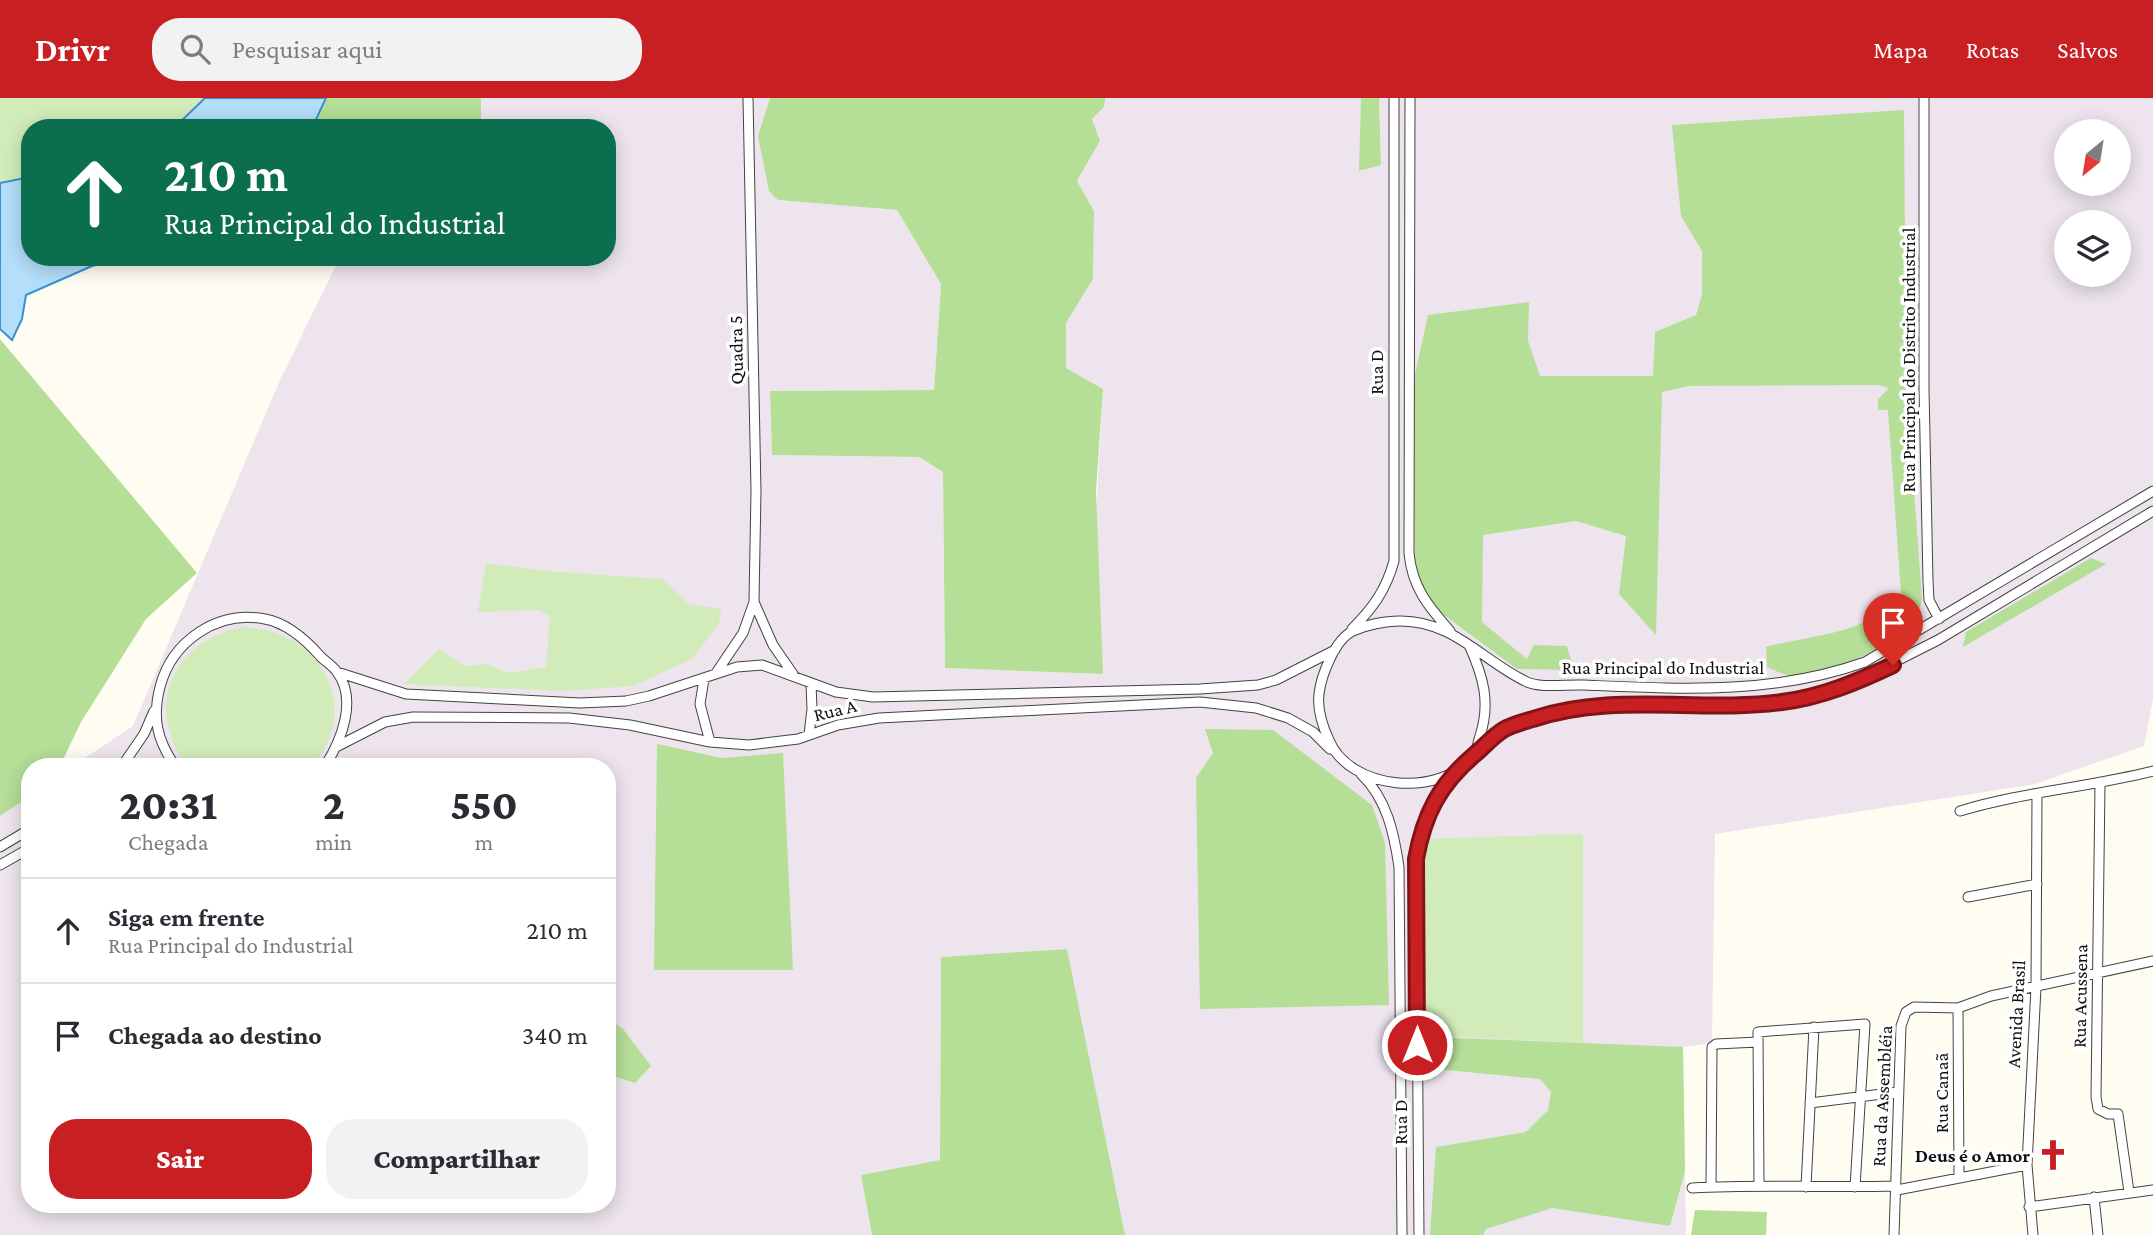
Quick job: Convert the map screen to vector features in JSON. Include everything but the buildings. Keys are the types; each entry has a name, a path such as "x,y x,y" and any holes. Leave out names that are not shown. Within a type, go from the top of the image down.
{"street":[{"name":"Quadra 5","path":"716,673 743,633 754,602 756,491 748,98"},
{"name":"Rua D","path":"1350,631 1374,607 1388,583 1394,561 1394,98"},
{"name":"Rua D","path":"1410,98 1408,262 1411,573 1420,597 1451,632"},
{"name":"Rua Principal do Distrito Industrial","path":"1924,98 1924,389 1928,581 1929,600 1938,619"},
{"path":"1394,265 1408,262"},
{"name":"Rua Principal do Industrial","path":"1469,645 1528,683 1727,689 1777,685 1827,676 1865,662 2153,491"},
{"name":"Rua Principal do Industrial","path":"1474,755 1504,729 1567,711 1632,704 1732,706 1780,703 1839,690 1893,665 2153,511"},
{"name":"Quadra 5","path":"754,602 773,645 793,674"},
{"path":"127,758 144,734 156,706 163,676 179,648 190,636 233,619 265,619 287,627 337,672 344,691 346,710 338,746 330,758"},
{"path":"1400,621 1426,623 1451,632 1469,645 1480,668 1487,698 1486,719 1474,755 1458,768 1432,780 1409,785 1383,782 1357,771 1334,754 1321,722 1318,695 1335,650 1350,631 1400,621"},
{"name":"Rua A","path":"337,672 406,694 580,703 626,701 737,667 762,665 793,674 836,692 873,697 1258,685 1276,680 1335,650"},
{"path":"704,678 700,704 710,742"},
{"path":"809,735 813,709 811,683"},
{"path":"1777,685 1780,703"},
{"path":"1109,691 1110,705"},
{"name":"Rua A","path":"338,746 385,722 413,718 569,718 630,724 710,742 772,744 838,725 879,718 1200,702 1256,708 1288,718 1313,732 1334,754"},
{"path":"156,706 156,731 171,758"},
{"name":"Rua D","path":"1419,1235 1416,859 1427,814 1440,790 1458,768"},
{"name":"Rua D","path":"1357,771 1373,786 1389,816 1399,867 1402,1235"},
{"path":"1960,811 1993,801 2100,784 2153,771"},
{"name":"Rua Acussena","path":"2100,784 2096,1097 2098,1109 2108,1114 2118,1114 2129,1192"},
{"name":"Avenida Brasil","path":"2033,1235 2027,1165 2036,987 2037,795"},
{"path":"0,847 21,834"},
{"path":"0,865 21,853"},
{"path":"1968,897 2037,884"},
{"path":"1958,1008 1974,1001 2153,961"},
{"name":"Rua da Assembléia","path":"1894,1235 1901,1026 1906,1012 1914,1007 1958,1008"},
{"name":"Rua Canaã","path":"1958,1008 1959,1177"},
{"path":"1759,1184 1758,1032 1865,1024 1863,1098 1855,1187"},
{"path":"1806,1187 1814,1027"},
{"path":"1710,1187 1712,1047 1716,1044 1758,1042"},
{"path":"1810,1102 1898,1092"},
{"path":"1692,1188 1759,1184 1896,1188 2027,1165"},
{"path":"1402,1178 1418,1178"},
{"path":"2029,1207 2153,1190"},
{"path":"2094,1197 2098,1235"}],"shaded area":[{"path":"481,98 770,98 758,136 778,200 897,210 941,284 934,390 770,391 772,455 919,457 943,472 945,668 1102,674 1096,515 1103,389 1066,368 1066,323 1093,279 1094,211 1077,182 1100,141 1092,119 1104,107 1104,98 1361,98 1360,171 1381,164 1379,98 2153,98 2153,699 2144,746 2035,784 1715,834 1712,1043 1683,1047 1686,1235 1125,1235 1066,949 941,957 940,1160 861,1175 872,1235 0,1235 0,816 21,802 21,1213 616,1213 616,758 85,758 133,726 280,380 336,266 616,266 616,119 481,119"}],"green space":[{"path":"0,98 205,98 183,119 21,119 21,179 0,183"},
{"path":"326,98 481,98 481,119 316,119"},
{"path":"770,98 1105,98 1104,107 1092,119 1100,141 1077,181 1094,211 1093,279 1066,323 1066,368 1103,389 1096,491 1103,674 945,668 943,472 919,457 772,455 770,391 934,390 941,284 897,210 778,200 769,191 758,136"},
{"path":"1361,98 1379,98 1381,165 1359,171"},
{"path":"1904,110 1906,381 1922,599 1915,627 1856,659 1825,671 1793,676 1767,667 1766,647 1858,625 1889,607 1901,593 1888,410 1878,410 1878,399 1889,388 1878,385 1688,386 1662,392 1656,635 1619,594 1626,536 1576,521 1483,535 1482,622 1527,659 1534,645 1567,646 1574,670 1517,669 1440,612 1424,595 1415,566 1414,379 1428,315 1529,302 1528,341 1540,376 1653,376 1655,332 1696,315 1702,295 1702,251 1681,216 1672,125"},
{"path":"0,339 197,573 146,619 81,722 64,758 21,758 21,802 0,816"},
{"path":"2091,558 2106,564 1963,647 1966,632"},
{"path":"486,563 546,571 662,579 688,604 721,609 719,624 692,659 633,686 562,691 404,684 439,649 464,666 487,664 508,673 546,667 550,616 538,610 478,612"},
{"path":"243,627 270,631 293,641 312,656 325,674 333,695 334,718 328,742 318,758 182,758 174,744 167,722 167,700 172,680 182,661 198,646 218,634"},
{"path":"1205,729 1273,730 1372,805 1385,843 1389,1005 1200,1009 1196,778 1213,753"},
{"path":"657,744 722,758 783,753 793,970 654,970"},
{"path":"1583,834 1583,1043 1424,1035 1424,839"},
{"path":"1067,949 1125,1235 872,1235 861,1175 940,1160 941,957"},
{"path":"616,1024 651,1066 635,1083 616,1077"},
{"path":"1431,1037 1683,1047 1685,1171 1670,1226 1552,1208 1486,1229 1483,1235 1430,1235 1436,1147 1526,1132 1548,1110 1551,1092 1540,1079 1436,1069"},
{"path":"1695,1210 1767,1212 1766,1235 1691,1235"}],"water":[{"path":"205,98 326,98 316,119 183,119"},
{"path":"21,179 21,266 92,266 26,295 22,319 12,340 0,329 0,183"}],"place":[{"name":"Deus é o Amor","path":"2053,1155"}],"route":[{"path":"1417,1045 1416,859 1422,829 1440,790 1458,768 1504,729 1544,715 1589,708 1632,704 1732,706 1780,703 1839,690 1893,665"}]}
